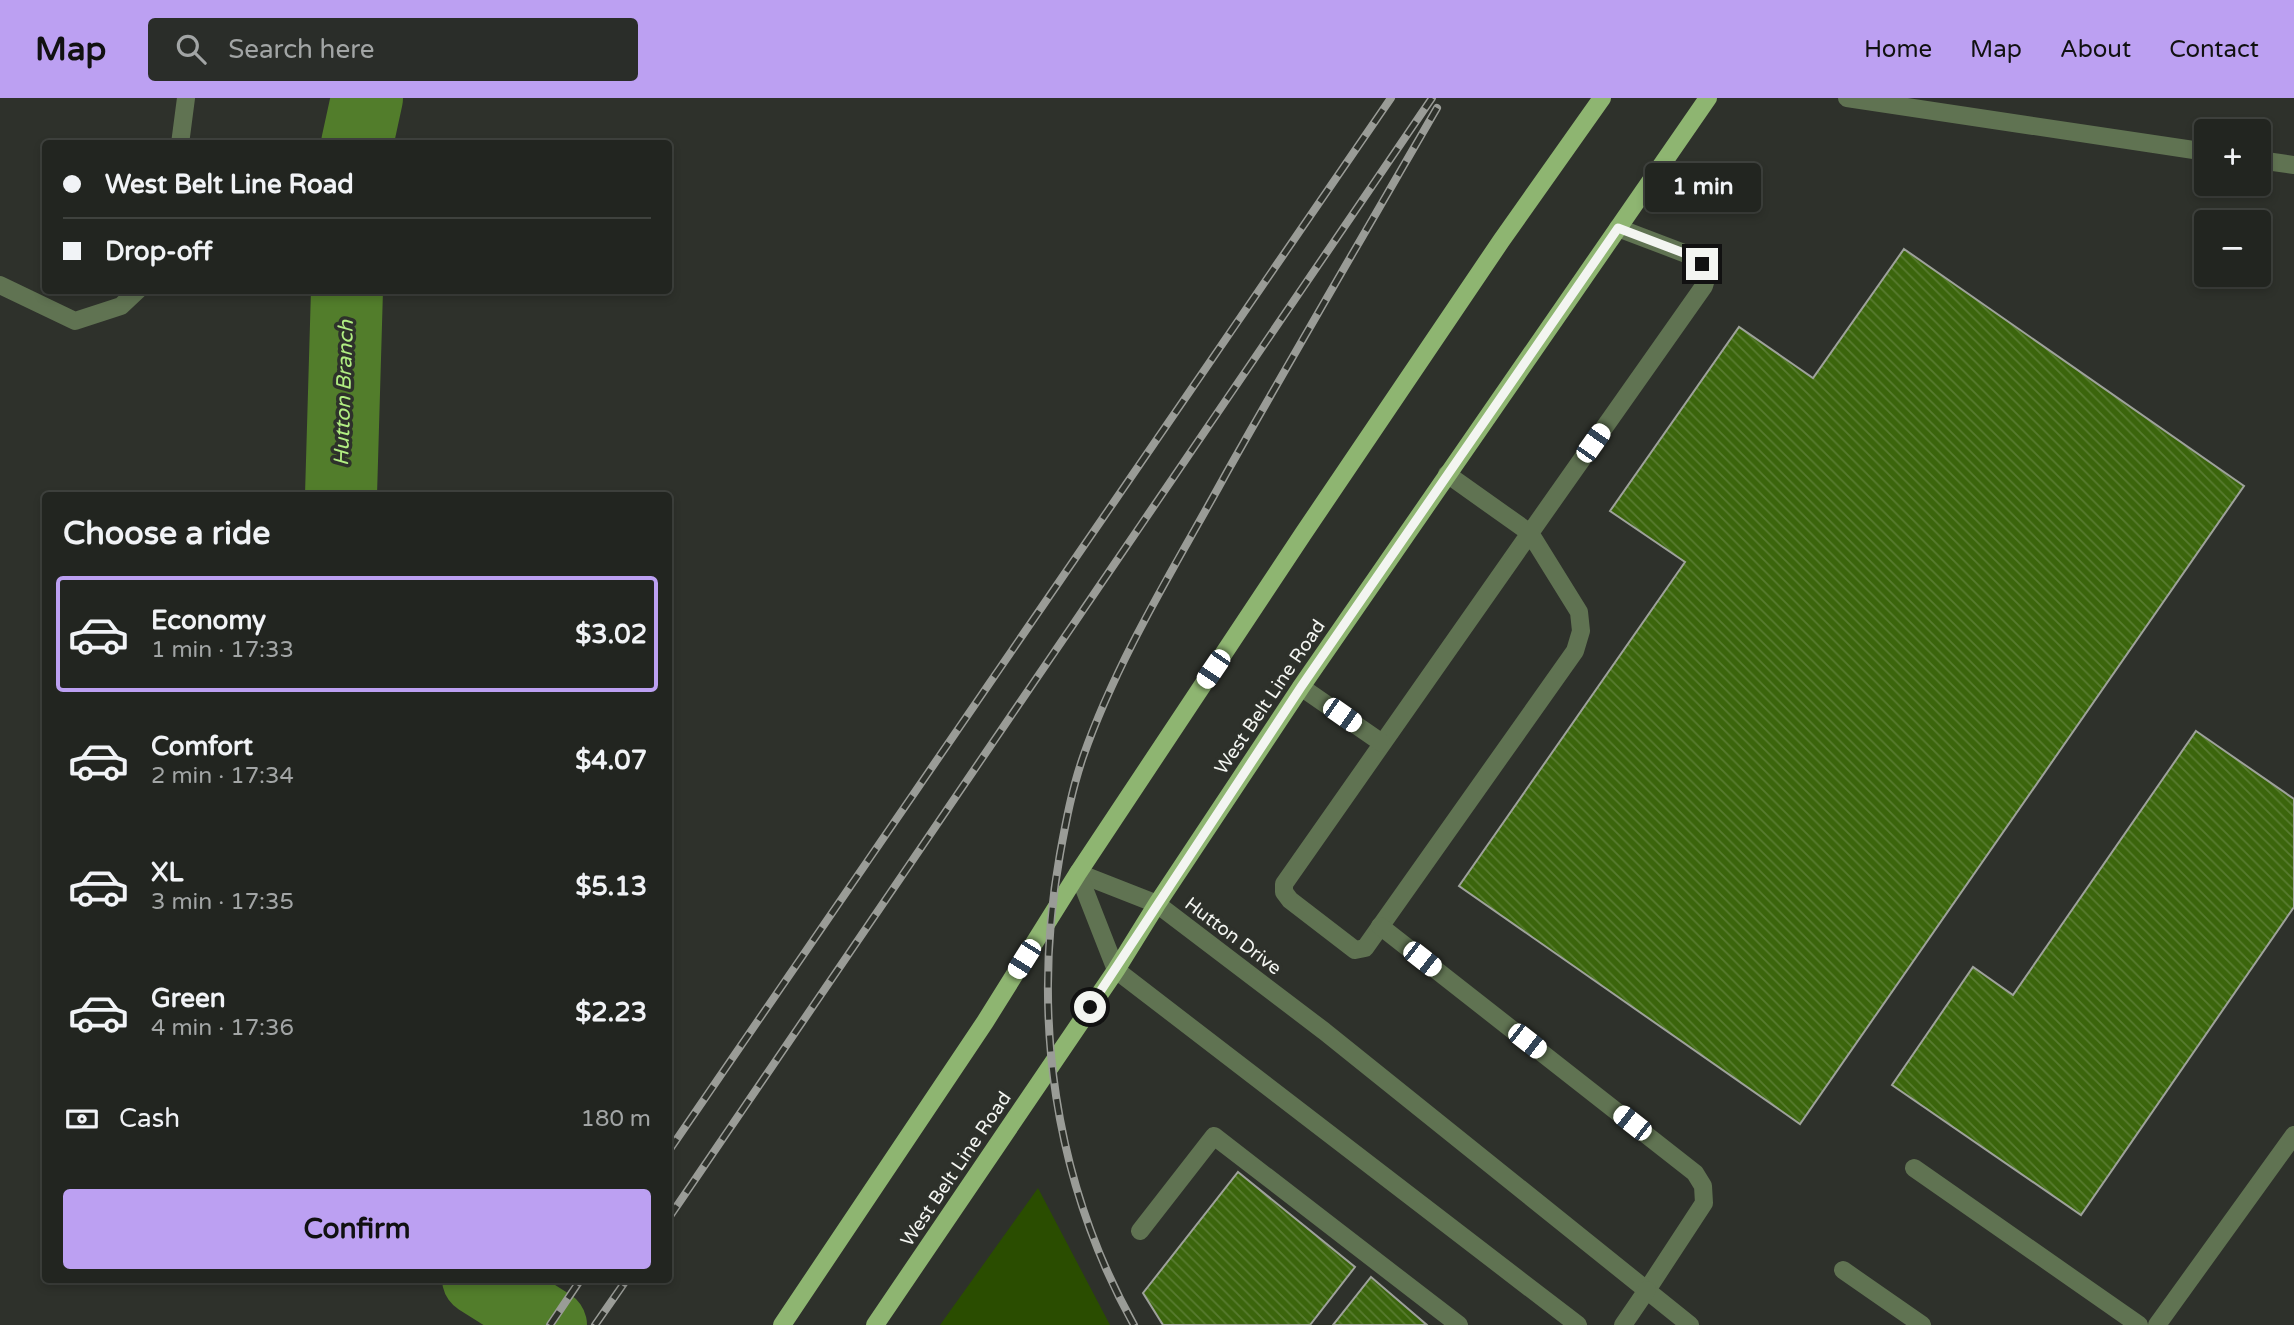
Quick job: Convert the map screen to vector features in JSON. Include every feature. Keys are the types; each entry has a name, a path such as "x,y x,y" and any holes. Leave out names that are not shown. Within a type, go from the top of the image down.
{"main road":[{"path":"782,1325 985,1022 1078,873 1318,511 1602,98"},
{"name":"West Belt Line Road","path":"875,1325 1116,970 1301,687 1708,98"}],"street":[{"path":"181,140 186,98"},
{"path":"1847,98 2194,150"},
{"path":"2271,162 2294,165"},
{"path":"1447,474 1530,533 1579,612 1581,631 1575,651 1365,948 1355,950 1290,900 1284,892 1284,884 1382,743 1530,533 1704,286 1707,276 1702,264 1689,255 1618,228"},
{"path":"0,285 75,321 121,306 134,294"},
{"path":"1301,687 1382,743"},
{"path":"1078,873 1116,970 1578,1325"},
{"name":"Hutton Drive","path":"1078,873 1157,904 1324,1031 1690,1325"},
{"path":"1380,926 1695,1173 1703,1186 1704,1203 1623,1325"},
{"path":"2157,1325 2294,1135"},
{"path":"1140,1231 1214,1136 1459,1325"},
{"path":"1914,1168 2139,1325"},
{"path":"1843,1270 1922,1325"}],"green space":[{"path":"1038,1188 1110,1325 940,1325"}],"building":[{"path":"1904,249 2244,486 1800,1124 1459,886 1685,562 1610,511 1739,327 1813,378"},
{"path":"2196,731 2294,799 2294,907 2081,1215 1892,1085 1973,967 2013,995"},
{"path":"1238,1172 1355,1267 1310,1325 1163,1325 1143,1293"},
{"path":"1371,1277 1427,1325 1333,1325"}],"waterway":[{"name":"Hutton Branch","path":"358,140 367,98"},
{"name":"Hutton Branch","path":"341,492 347,294"},
{"name":"Hutton Branch","path":"484,1283 551,1325"}],"railway":[{"path":"672,1146 1391,98"},
{"path":"672,1213 1432,98"},
{"path":"1134,1325 1107,1270 1085,1213 1068,1155 1056,1096 1048,976 1052,915 1072,793 1097,720 1130,647 1253,426 1437,108"},
{"path":"550,1325 578,1283"},
{"path":"595,1325 624,1283"}],"route":[{"path":"1090,1007 1301,687 1618,228 1689,255 1702,264"}]}
